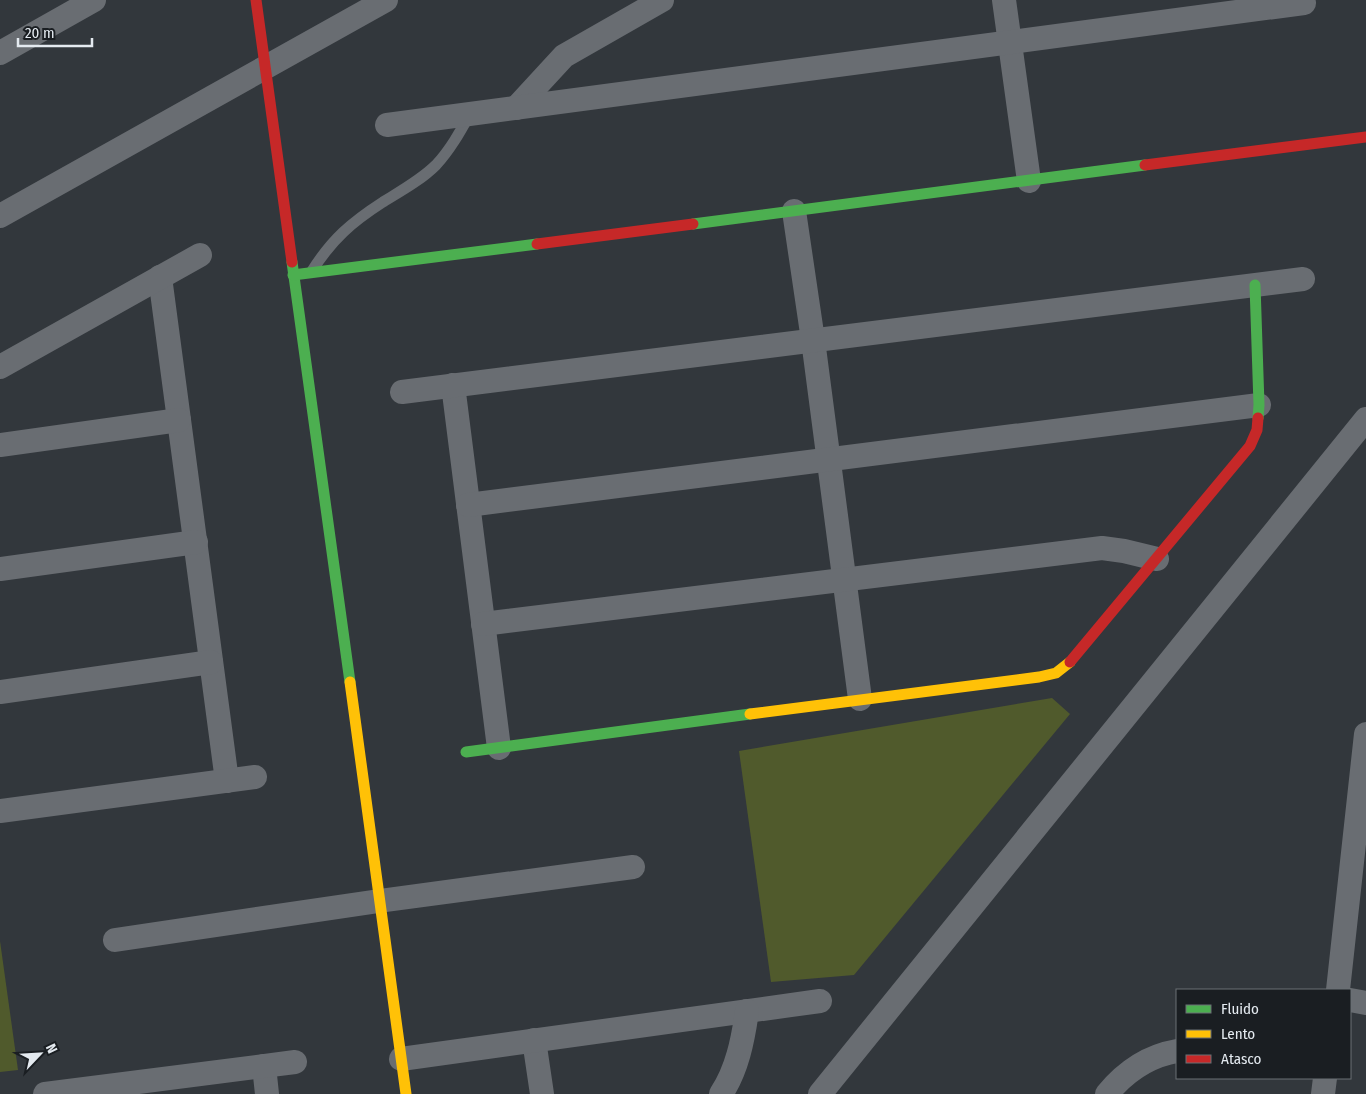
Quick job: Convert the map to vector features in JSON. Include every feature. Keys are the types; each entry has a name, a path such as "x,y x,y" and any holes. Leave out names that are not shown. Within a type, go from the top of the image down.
{"street":[{"path":"0,52 94,0"},
{"path":"256,0 406,1094"},
{"path":"0,216 386,0"},
{"path":"516,108 564,56 662,0"},
{"path":"1004,0 1029,181"},
{"path":"387,125 1010,42 1263,4 1304,2"},
{"path":"293,275 1366,137"},
{"path":"794,211 813,340 860,699"},
{"path":"0,367 200,255"},
{"path":"160,277 228,781"},
{"path":"402,392 1303,279"},
{"path":"466,752 1039,677 1056,672 1071,661 1250,446 1257,430 1259,404 1255,285"},
{"path":"453,385 499,748"},
{"path":"468,505 1259,404"},
{"path":"820,1094 1366,419"},
{"path":"0,445 179,420"},
{"path":"0,569 196,542"},
{"path":"483,624 1102,548 1157,559"},
{"path":"0,692 211,662"},
{"path":"1338,989 1366,734"},
{"path":"0,811 255,777"},
{"path":"115,940 633,866"},
{"path":"1351,1000 1366,1003"},
{"path":"401,1059 820,1001"},
{"path":"721,1094 728,1084 743,1042 747,1011"},
{"path":"534,1040 542,1094"},
{"path":"1107,1094 1115,1084 1139,1064 1176,1051"},
{"path":"45,1094 295,1062"},
{"path":"264,1066 267,1094"},
{"path":"1323,1094 1325,1079"}],"lane":[{"path":"311,273 336,237 435,165 455,140 470,114"}],"green space":[{"path":"1052,698 1070,714 854,975 771,982 739,751"},
{"path":"0,941 18,1070 0,1072"}],"traffic: fast":[{"path":"693,224 1145,165"},
{"path":"293,275 537,244"},
{"path":"292,262 350,682"},
{"path":"1255,285 1258,418"},
{"path":"466,752 750,714"}],"traffic: slow":[{"path":"750,714 1039,677 1056,673 1070,662"},
{"path":"350,682 406,1094"}],"traffic: jam":[{"path":"256,0 292,262"},
{"path":"1145,165 1366,137"},
{"path":"537,244 693,224"},
{"path":"1070,662 1250,446 1257,430 1258,418"}]}
